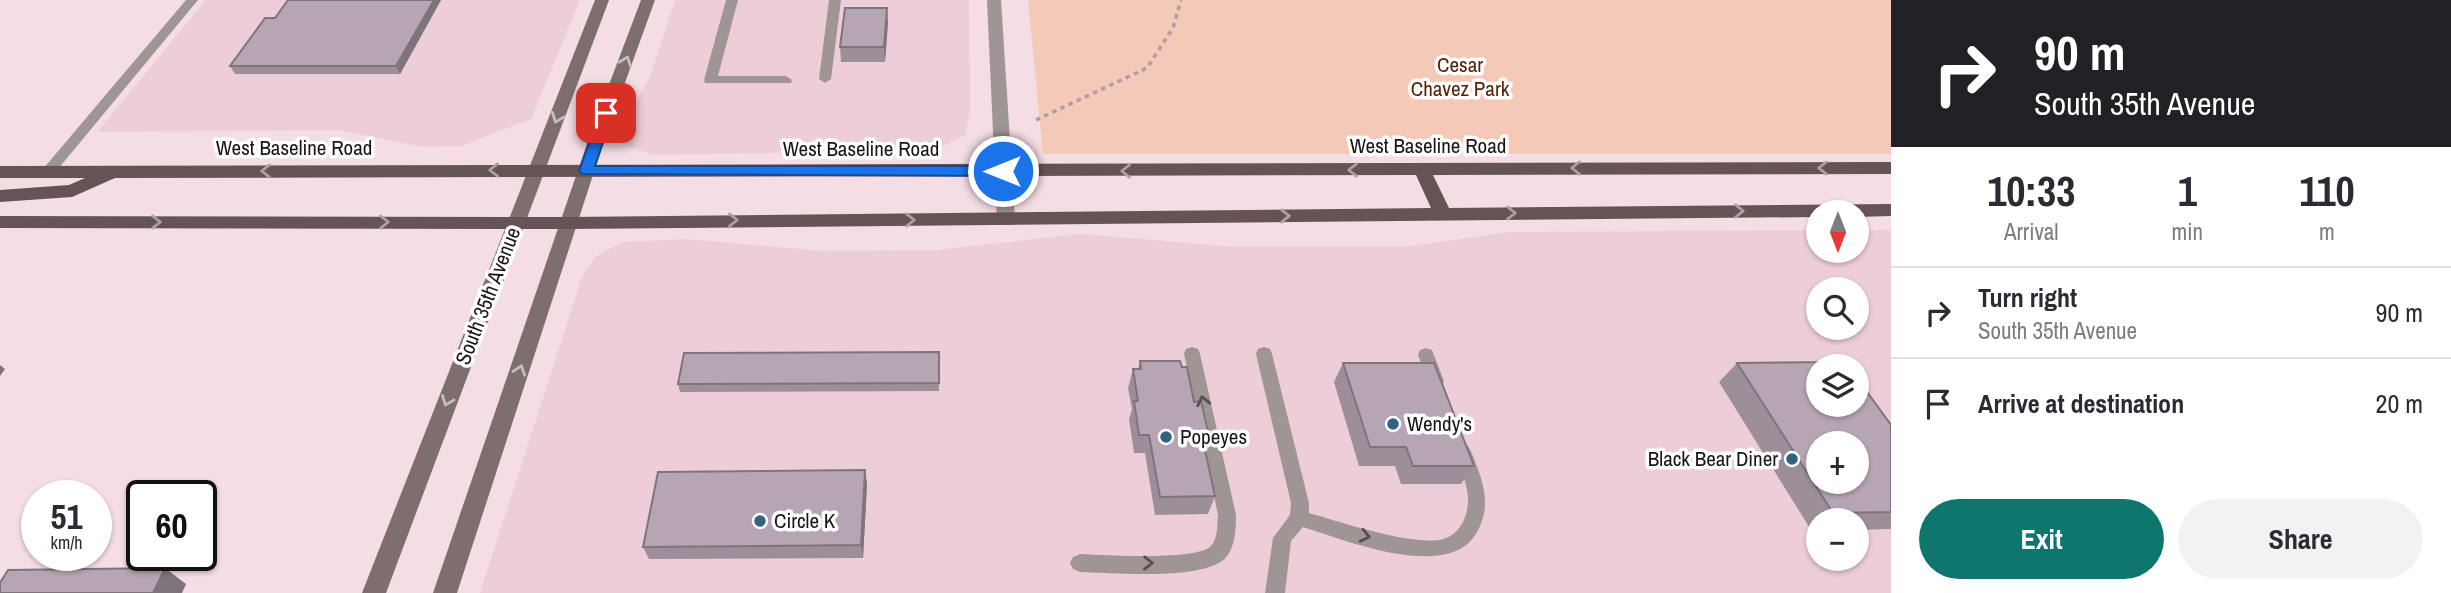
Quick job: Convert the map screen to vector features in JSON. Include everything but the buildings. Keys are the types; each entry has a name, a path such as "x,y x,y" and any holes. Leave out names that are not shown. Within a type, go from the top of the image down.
{"main road":[{"name":"South 35th Avenue","path":"374,593 602,0"},
{"path":"445,593 569,223 648,0"},
{"name":"West Baseline Road","path":"0,172 1891,168"},
{"path":"1422,169 1443,214"},
{"path":"0,196 72,191 113,172"},
{"path":"0,222 569,223 1891,210"}],"street":[{"path":"994,0 1006,220"}],"lane":[{"path":"48,172 192,0"},
{"path":"732,0 710,80 786,80"},
{"path":"825,79 835,0"},
{"path":"1080,563 1196,562 1215,555 1226,538 1227,515 1192,354"},
{"path":"1264,354 1298,488 1299,518 1282,538 1275,593"},
{"path":"1426,355 1441,394"},
{"path":"1299,518 1404,545 1443,548 1463,540 1473,523 1478,501 1456,434"}],"path":[{"path":"1036,120 1147,68 1173,28 1181,0"}],"shaded area":[{"path":"206,0 580,0 531,119 461,146 423,147 339,130 97,132"},
{"path":"675,0 969,0 970,111 965,135 935,150 655,155 629,147 623,140 623,123 650,77"},
{"path":"1806,230 1806,263 1869,263 1869,230 1891,230 1891,593 480,593 582,277 596,256 623,242 686,239 823,251 937,250 1080,234 1237,247 1404,247 1510,232"}],"green space":[{"name":"Cesar Chavez Park","path":"1028,0 1891,0 1891,154 1043,154"}],"place":[{"name":"Wendy's","path":"1393,424"},
{"name":"Popeyes","path":"1166,437"},
{"name":"Black Bear Diner","path":"1792,459"},
{"name":"Circle K","path":"760,521"}],"route":[{"path":"606,113 587,171 1003,171"}]}
